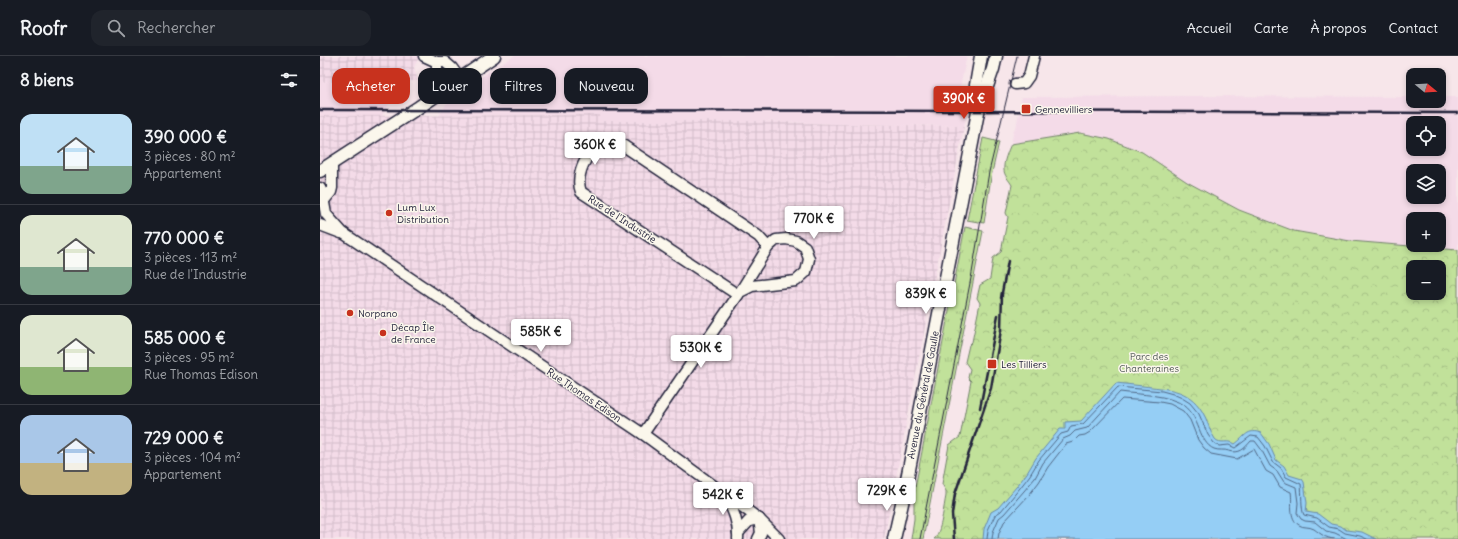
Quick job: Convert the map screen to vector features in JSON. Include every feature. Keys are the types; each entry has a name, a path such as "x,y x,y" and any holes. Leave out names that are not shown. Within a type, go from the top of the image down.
{"main road":[{"path":"476,68 494,56"},
{"name":"Avenue du Général de Gaulle","path":"978,112 976,78 981,56"},
{"name":"Avenue du Général de Gaulle","path":"894,539 905,490 978,112 996,56"},
{"path":"976,78 989,81"},
{"path":"320,171 423,104"},
{"name":"Avenue du Général de Gaulle","path":"902,539 906,518 905,490"}],"street":[{"path":"424,56 439,59 452,68"},
{"path":"1015,84 1024,83 1029,76 1034,56"},
{"name":"Rue de l'Industrie","path":"739,294 581,192 579,185 581,169 589,154 601,144 609,141 618,142 758,236 768,247"},
{"path":"322,204 331,192 332,188 332,163"},
{"name":"Rue Thomas Edison","path":"320,188 322,192 322,204 328,217 343,233 643,434 759,519 779,539"},
{"name":"Rue Thomas Edison","path":"320,225 343,233"},
{"path":"643,434 739,294 768,247 776,240 786,238 796,241 805,247 809,259 806,272 796,280 752,286 739,294"},
{"path":"724,493 735,514 738,536"},
{"path":"738,536 749,521 759,519 762,533 758,539"}],"shaded area":[{"path":"320,56 420,56 414,67 418,81 410,81 410,68 332,68 332,82 320,82"},
{"path":"514,56 967,56 958,96 971,97 964,126 759,121 600,121 600,115 439,116 446,104 482,104 482,76 490,71 490,104 556,104 556,68 495,68"},
{"path":"320,82 332,82 332,104 389,104 382,116 320,116"},
{"path":"1022,97 1406,97 1406,108 1446,108 1446,97 1458,97 1458,250 1446,249 1446,212 1406,212 1406,246 1350,241 1294,231 1239,210 1187,182 1142,152 1080,133 1011,144 1014,129 1016,128"},
{"path":"600,115 601,121 759,121 964,126 884,539 320,539 320,116"}],"green space":[{"name":"Parc des Chanteraines","path":"1080,133 1109,139 1142,152 1187,182 1239,210 1294,231 1350,241 1406,246 1406,252 1446,252 1446,249 1458,250 1458,539 934,539 939,531 946,496 946,491 942,484 949,445 960,437 971,381 968,378 970,369 965,362 969,345 972,342 980,303 977,298 980,285 990,279 993,258 1001,252 1008,217 1006,213 1012,185 1004,172 1006,157 1011,144"},
{"path":"983,138 999,142 991,177 984,223 967,220"},
{"path":"965,227 983,231 923,539 911,539 914,519 914,493"}],"water":[{"path":"1116,383 1168,389 1190,398 1196,403 1204,414 1213,436 1219,442 1230,442 1235,444 1249,432 1261,433 1269,444 1276,460 1284,466 1289,475 1302,479 1304,482 1307,503 1306,512 1318,514 1331,524 1341,526 1346,530 1362,532 1376,539 983,539 984,529 991,512 998,508 1017,486 1036,458 1060,429 1065,429 1065,422 1081,421"}],"tram line":[{"path":"920,539 972,273 989,172 1017,56"}],"railway":[{"path":"320,110 1458,113"},
{"path":"1001,298 1008,261"},
{"path":"954,539 952,514 955,494 991,388 1001,330 1002,293"},
{"path":"980,408 998,315"}],"place":[{"name":"Gennevilliers","path":"1026,109"},
{"name":"Lum Lux Distribution","path":"389,213"},
{"name":"Norpano","path":"350,313"},
{"name":"Décap Île de France","path":"383,333"},
{"name":"Les Tilliers","path":"992,364"}]}
